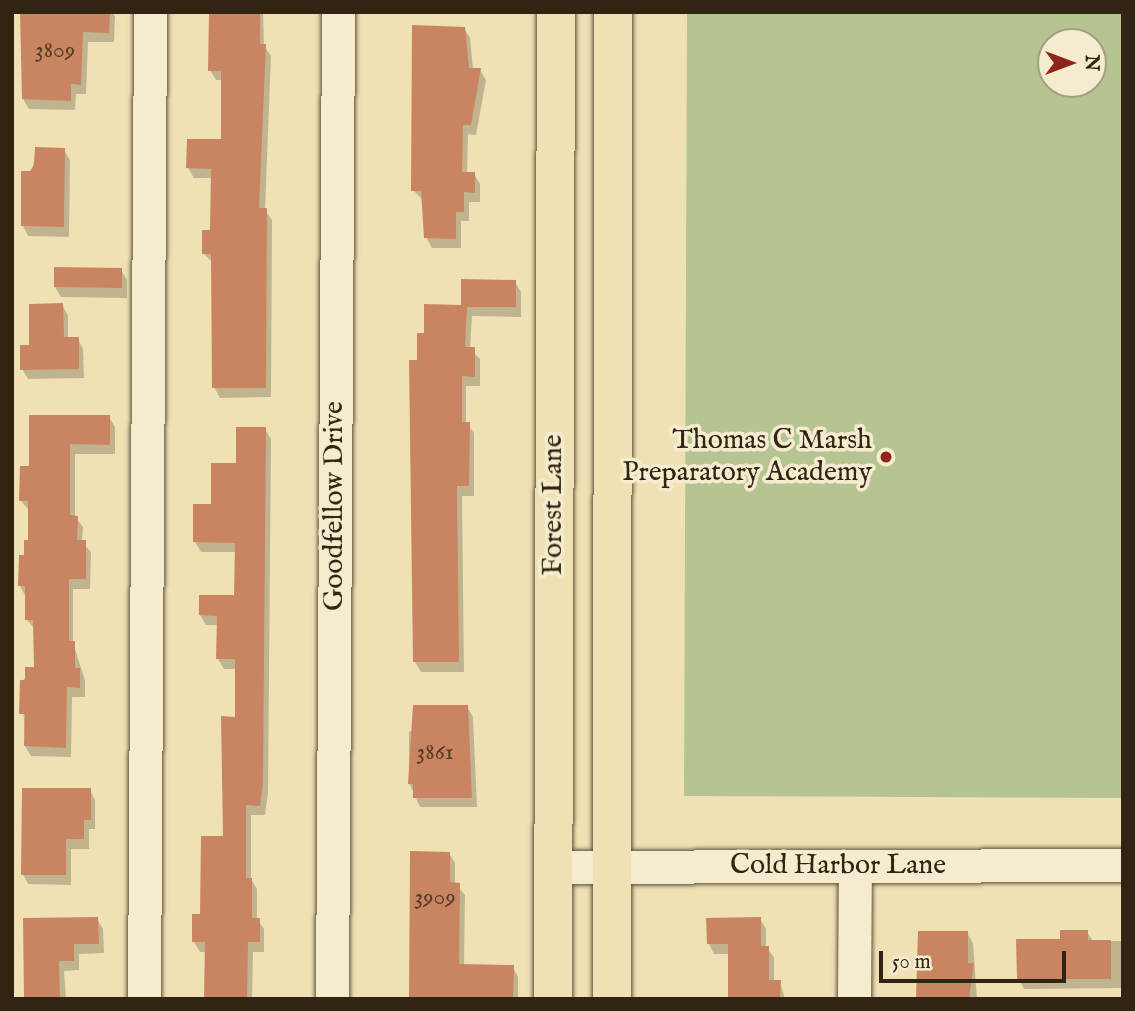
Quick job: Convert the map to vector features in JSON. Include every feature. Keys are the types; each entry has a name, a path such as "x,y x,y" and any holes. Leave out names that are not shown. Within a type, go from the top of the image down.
{"main road":[{"name":"Forest Lane","path":"553,999 556,12"},
{"name":"Forest Lane","path":"612,999 613,12"}],"street":[{"path":"144,999 150,12"},
{"name":"Goodfellow Drive","path":"332,999 338,12"},
{"name":"Cold Harbor Lane","path":"554,867 1123,865"},
{"path":"854,999 855,866"}],"green space":[{"name":"Thomas C Marsh Preparatory Academy","path":"687,12 1123,12 1123,798 684,796"}],"building":[{"path":"20,12 110,12 109,33 83,32 81,85 71,84 71,101 22,99"},
{"path":"209,12 260,12 260,44 266,44 259,208 267,208 266,388 212,388 211,254 202,254 202,230 210,230 211,169 186,168 187,139 221,139 221,71 208,71"},
{"path":"412,25 465,27 469,68 481,68 471,125 463,125 462,172 475,172 475,193 464,192 464,212 456,212 456,239 424,238 421,191 411,191"},
{"path":"35,147 65,148 64,227 21,226 21,171 30,171 34,165"},
{"path":"54,267 122,268 122,288 54,287"},
{"path":"461,279 516,280 516,307 467,307 465,347 475,347 475,377 462,376 462,422 470,422 469,486 457,486 459,662 413,662 409,360 417,360 417,333 424,333 424,304 461,305"},
{"path":"63,303 64,337 79,337 79,369 20,370 20,345 29,345 29,304"},
{"path":"29,415 110,415 110,445 70,444 70,515 78,516 77,540 86,540 86,579 69,579 69,641 75,641 75,668 80,668 80,688 67,687 66,748 24,746 25,714 19,714 20,680 25,680 25,667 34,667 33,620 25,620 25,586 18,586 19,555 24,555 24,540 28,540 28,501 19,501 20,466 29,466"},
{"path":"236,427 266,427 263,782 260,806 246,805 246,878 252,878 252,918 260,918 260,942 248,942 247,999 204,999 205,942 192,942 192,914 200,914 201,836 223,836 221,716 235,717 235,659 216,659 217,616 199,615 199,595 234,595 235,543 193,542 193,504 211,504 211,463 236,463"},
{"path":"413,705 468,705 472,798 413,798 413,784 408,784"},
{"path":"22,788 91,788 91,820 84,820 84,839 66,839 66,875 21,875"},
{"path":"410,851 450,852 450,882 460,883 459,964 514,965 513,999 409,999"},
{"path":"98,917 99,944 74,944 74,961 59,961 60,999 24,999 23,918"},
{"path":"761,917 761,946 769,946 769,980 781,980 780,999 728,999 728,944 707,944 706,918"},
{"path":"1060,930 1088,930 1088,940 1111,940 1111,979 1017,979 1016,939 1060,939"},
{"path":"918,931 968,931 968,963 974,963 969,999 916,999"}],"place":[{"name":"Thomas C Marsh Preparatory Academy","path":"886,457"}]}
